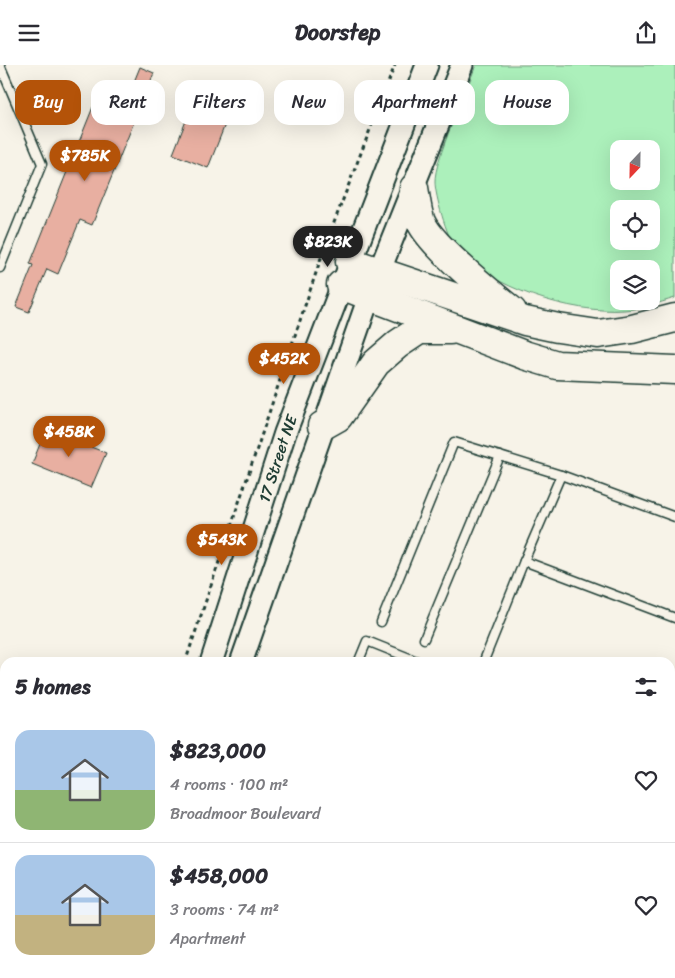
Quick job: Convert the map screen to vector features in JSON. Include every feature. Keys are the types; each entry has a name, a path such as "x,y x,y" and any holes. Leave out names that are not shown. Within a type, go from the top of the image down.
{"highway":[{"path":"414,188 421,223 441,247 486,290 525,321"},
{"path":"345,274 374,285 460,330 524,355 557,365 611,369 675,369"},
{"path":"374,285 525,321 598,334 632,329 675,318"},
{"path":"322,426 338,417 376,363 398,344 419,330 460,330"},
{"path":"611,369 675,355"}],"main road":[{"name":"17 Street NE","path":"211,657 285,433 427,65"},
{"name":"17 Street NE","path":"243,657 322,426 374,285 462,65"}],"lane":[{"path":"0,65 42,164 0,268"},
{"path":"381,622 454,442 560,475 675,517"},
{"path":"424,639 500,456"},
{"path":"485,657 560,475"},
{"path":"524,561 675,618"},
{"path":"360,657 367,641 407,657"}],"path":[{"path":"187,657 325,246 395,65"}],"green space":[{"path":"476,65 675,65 675,298 660,302 660,260 610,260 610,310 603,310 557,303 510,286 488,275 470,262 455,247 442,216 435,182 440,158 452,125 475,125 475,80 470,80"}],"building":[{"path":"140,67 154,73 151,80 135,80"},
{"path":"91,112 91,125 133,125 92,225 80,220 58,274 47,269 29,312 16,307 33,265 30,264"},
{"path":"184,125 225,125 208,168 173,154"},
{"path":"46,429 106,453 91,488 32,464"}]}
